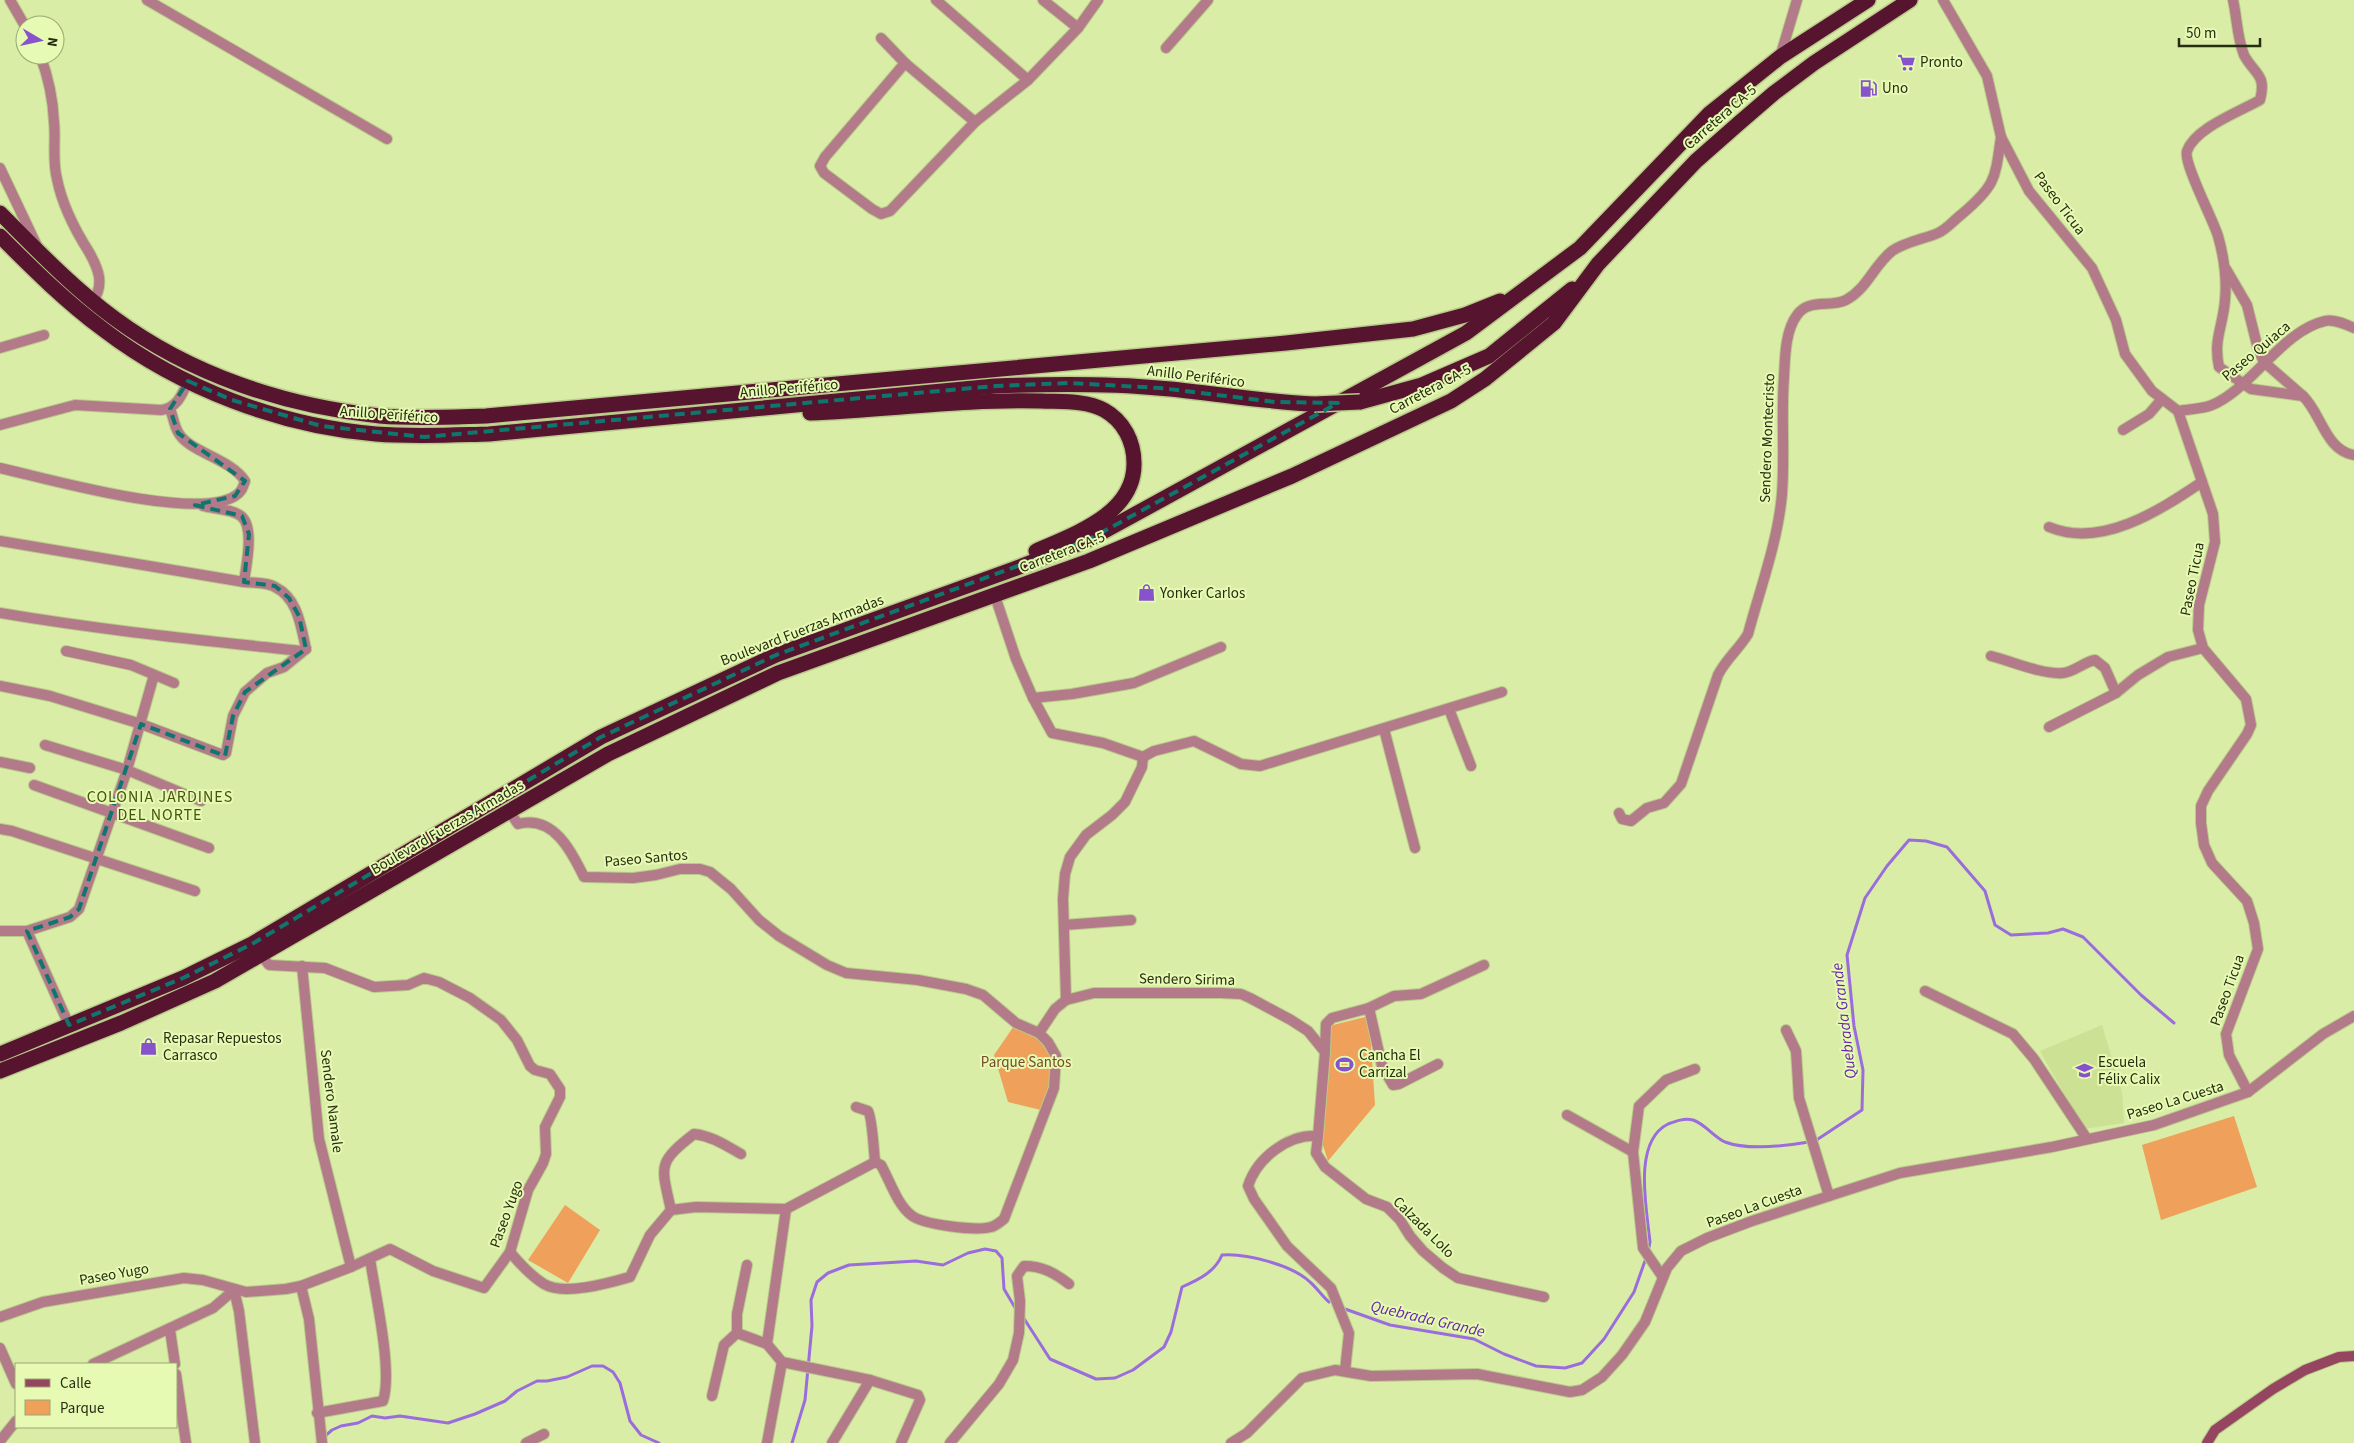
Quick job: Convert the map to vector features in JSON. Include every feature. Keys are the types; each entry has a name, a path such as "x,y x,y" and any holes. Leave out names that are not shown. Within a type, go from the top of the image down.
{"highway":[{"name":"Carretera CA-5","path":"900,611 1088,540 1466,334 1515,295 1580,248 1710,113 1780,57 1868,0"},
{"name":"Carretera CA-5","path":"917,624 1089,561 1292,476 1451,401 1485,379 1554,323 1598,264 1696,161 1774,93 1821,58 1910,0"},
{"name":"Anillo Periférico","path":"0,213 41,254 93,300 150,342 196,366 239,384 288,400 334,410 382,416 431,418 486,416 832,383 1070,364 1413,329 1465,315 1515,295"},
{"name":"Anillo Periférico","path":"0,236 69,302 104,330 142,356 188,381 232,400 274,414 321,426 374,434 424,437 489,434 995,386 1069,383 1160,388 1238,398 1314,404 1360,402 1422,385 1489,356 1565,296 1598,264"},
{"path":"675,416 784,415 1018,401 1085,404 1104,410 1118,420 1129,435 1134,452 1134,466 1129,486 1122,500 1109,514 1079,532 900,611"},
{"name":"Boulevard Fuerzas Armadas","path":"0,1054 183,978 252,944 601,736 776,655 900,611"},
{"name":"Boulevard Fuerzas Armadas","path":"0,1071 121,1023 215,982 608,754 770,677 878,636 917,624"}],"street":[{"path":"10,0 19,15"},
{"path":"147,0 387,139"},
{"path":"936,0 1028,80"},
{"path":"1043,0 1078,28"},
{"path":"905,63 825,157 820,166 824,172 881,214 890,211 975,122 1028,80 1078,28 1098,0"},
{"path":"1166,48 1208,0"},
{"path":"1780,57 1797,0"},
{"name":"Paseo Ticua","path":"1943,0 1987,76 2001,137 2029,191 2092,268 2116,320 2126,354 2152,390 2178,411 2213,514 2215,542 2199,605 2198,630 2203,648 2246,699 2251,725 2247,734 2208,791 2202,806 2201,823 2204,844 2212,863 2247,901 2254,923 2258,948 2226,1034 2229,1054 2248,1092"},
{"path":"2233,0 2244,55 2258,73 2263,88 2260,100 2193,138 2186,154 2189,169 2218,236 2225,268 2225,300 2215,349 2219,367 2243,384 2268,392 2303,396"},
{"path":"881,38 905,63 975,122"},
{"path":"43,65 51,96 56,177 62,198 100,277 98,293 93,300"},
{"name":"Sendero Montecristo","path":"1618,813 1622,819 1631,821 1647,808 1664,803 1682,784 1718,675 1724,662 1739,648 1748,634 1775,536 1782,496 1784,458 1782,408 1785,358 1791,327 1797,314 1806,306 1840,303 1849,299 1871,278 1892,251 1941,232 1975,203 1989,188 1995,175 2001,137"},
{"path":"0,168 41,254"},
{"path":"2225,268 2247,305 2258,349 2264,362 2303,396 2318,415 2326,433 2340,450 2354,455"},
{"name":"Paseo Quiaca","path":"2178,411 2212,405 2243,384 2264,362 2302,332 2324,321 2345,323 2354,328"},
{"path":"0,348 44,335"},
{"path":"0,425 75,405 170,409 181,397 188,381"},
{"path":"2123,430 2149,414 2162,399"},
{"path":"170,409 178,433 194,446 221,460 241,475 245,481 243,490 235,496 195,505"},
{"path":"0,468 145,500 195,505 234,512 242,516 249,534 244,582"},
{"path":"2049,527 2070,532 2090,533 2135,523 2162,509 2202,482"},
{"path":"0,542 275,586 289,598 299,616 306,649"},
{"path":"995,596 1016,659 1033,698 1052,733 1102,743 1143,757 1154,751 1194,741 1241,764 1260,766 1502,692"},
{"path":"0,613 168,637 301,651 306,649"},
{"path":"1033,698 1072,694 1134,683 1221,647"},
{"path":"2049,727 2116,693 2138,675 2168,657 2203,648"},
{"path":"0,686 50,696 141,724 223,755 226,753 233,716 245,692 268,674 284,667 306,649"},
{"path":"66,651 130,665 174,683"},
{"path":"1991,656 2052,672 2064,673 2086,662 2095,660 2105,668 2116,693"},
{"path":"0,931 27,931 76,914 127,770 154,675"},
{"path":"1449,709 1472,766"},
{"path":"1384,729 1415,848"},
{"path":"45,745 127,770 201,801"},
{"path":"875,1162 881,1165 903,1206 912,1216 974,1230 993,1227 1004,1219 1054,1088 1056,1056 1048,1042 1039,1033 1055,1009 1066,1000 1062,899 1065,874 1070,857 1086,834 1112,815 1125,802 1142,767 1143,757"},
{"path":"0,762 30,768"},
{"path":"34,786 113,812 209,848"},
{"name":"Paseo Santos","path":"510,811 518,824 530,821 539,822 557,834 574,858 584,877 632,878 656,876 680,870 705,870 731,889 759,920 778,936 827,965 846,972 918,980 966,989 983,995 1016,1023 1039,1033"},
{"path":"0,829 195,891"},
{"path":"1064,924 1131,920"},
{"path":"27,931 69,1025"},
{"name":"Paseo Yugo","path":"0,1317 43,1302 178,1279 203,1280 246,1292 301,1286 351,1267 390,1249 433,1271 484,1288 510,1252 528,1190 543,1164 546,1154 545,1127 560,1097 560,1090 555,1079 530,1066 517,1040 501,1020 470,998 439,982 424,978 408,985 374,987 325,968 269,965 260,955"},
{"path":"1345,1371 1349,1333 1330,1288 1287,1246 1254,1199 1248,1186 1252,1174 1260,1162 1285,1143 1305,1135 1318,1136 1326,1052 1326,1024 1332,1018 1369,1008 1394,996 1421,994 1484,965"},
{"name":"Sendero Namale","path":"302,966 319,1139 351,1267"},
{"path":"1925,991 2012,1034 2034,1059 2087,1139"},
{"name":"Sendero Sirima","path":"1066,1000 1094,993 1241,994 1308,1031 1326,1052"},
{"path":"1369,1008 1382,1066 1393,1085 1399,1084 1438,1064"},
{"name":"Paseo La Cuesta","path":"1231,1443 1247,1433 1302,1378 1335,1370 1371,1376 1477,1374 1570,1392 1582,1390 1602,1378 1622,1355 1645,1322 1662,1276 1681,1251 1707,1238 1900,1172 2087,1139 2154,1125 2248,1092 2323,1034 2354,1016"},
{"path":"1786,1030 1796,1051 1799,1098 1829,1196"},
{"path":"1662,1276 1643,1248 1633,1152 1639,1106 1666,1080 1695,1069"},
{"path":"856,1108 868,1111 871,1115 871,1136 875,1162"},
{"path":"1567,1114 1633,1152"},
{"path":"671,1210 664,1164 670,1153 694,1134 706,1136 741,1154"},
{"name":"Calzada Lolo","path":"1318,1136 1316,1153 1325,1167 1366,1198 1387,1207 1400,1220 1410,1236 1443,1268 1458,1278 1544,1297"},
{"path":"510,1252 523,1267 546,1286 572,1289 602,1285 630,1277 650,1235 671,1210 696,1208 786,1209 875,1162"},
{"path":"767,1344 786,1209"},
{"path":"317,1413 382,1401 385,1395 387,1389 380,1324 370,1259"},
{"path":"737,1333 736,1314 747,1265"},
{"path":"950,1443 992,1392 1013,1360 1019,1332 1020,1300 1017,1276 1024,1266 1038,1266 1058,1274 1069,1284"},
{"path":"301,1286 308,1319 321,1438"},
{"path":"95,1363 170,1330 212,1308 234,1290 239,1311 255,1443"},
{"path":"170,1330 175,1363"},
{"path":"737,1333 767,1344 782,1362 870,1380 918,1395 920,1400 901,1443"},
{"path":"712,1396 724,1345 737,1333"},
{"path":"0,1348 15,1382"},
{"path":"2207,1443 2215,1430 2281,1384 2306,1370 2339,1357 2354,1356"},
{"path":"766,1443 782,1362"},
{"path":"832,1443 870,1380"},
{"path":"178,1388 186,1443"},
{"path":"0,1441 15,1422"},
{"path":"526,1443 544,1434"}],"highlighted area":[{"path":"188,381 232,400 321,426 424,437 995,386 1069,383 1160,388 1275,402 1338,403 1088,540 776,655 601,737 252,944 183,978 69,1025 27,931 70,917 79,909 141,724 225,756 233,716 245,692 306,649 299,616 289,598 275,586 244,582 249,534 242,516 195,505 235,496 245,481 178,433 170,409"}],"shaded area":[{"name":"Escuela Félix Calix","path":"2102,1025 2122,1092 2124,1123 2084,1129 2040,1051"}],"green space":[{"path":"1369,1016 1375,1105 1328,1161 1320,1136 1325,1027"},
{"name":"Parque Santos","path":"1016,1023 1027,1025 1056,1056 1045,1111 1008,1102 994,1055"},
{"path":"2234,1116 2257,1187 2161,1220 2142,1145"},
{"path":"565,1205 600,1230 568,1283 528,1260"}],"waterway":[{"name":"Quebrada Grande","path":"1815,1141 1862,1110 1863,1070 1854,1026 1847,955 1865,898 1887,866 1909,840 1926,841 1947,847 1985,891 1995,925 2011,935 2048,933 2063,929 2083,937 2141,995 2174,1023"},
{"name":"Quebrada Grande","path":"1648,1252 1650,1242 1644,1178 1646,1161 1650,1146 1657,1133 1668,1124 1690,1119 1702,1124 1725,1142 1735,1145 1756,1147 1809,1142"},
{"name":"Quebrada Grande","path":"792,1443 805,1400 812,1326 811,1300 817,1282 828,1273 849,1265 916,1261 943,1265 968,1253 985,1249 996,1251 1002,1258 1004,1289 1017,1311"},
{"name":"Quebrada Grande","path":"1023,1317 1050,1359 1096,1379 1115,1378 1133,1370 1164,1347 1171,1332 1182,1287 1210,1271 1222,1255 1256,1258 1281,1265 1310,1282 1329,1302"},
{"name":"Quebrada Grande","path":"1345,1309 1390,1325 1474,1339 1504,1354 1536,1366 1565,1368 1582,1363 1604,1339 1634,1292 1646,1258"},
{"name":"Quebrada Grande","path":"317,1443 332,1430 341,1426 358,1423 372,1416 385,1418 400,1416 448,1423 505,1401 517,1391 537,1381 567,1377 592,1366 603,1366 613,1372 620,1383 630,1421 641,1435 659,1443"}],"place":[{"name":"Pronto","path":"1906,62"},
{"name":"Uno","path":"1868,88"},
{"name":"Yonker Carlos","path":"1146,593"},
{"name":"Repasar Repuestos Carrasco","path":"149,1047"},
{"name":"Cancha El Carrizal","path":"1345,1064"},
{"name":"Escuela Félix Calix","path":"2084,1071"}],"district":[{"name":"COLONIA JARDINES DEL NORTE","path":"160,805"}]}
